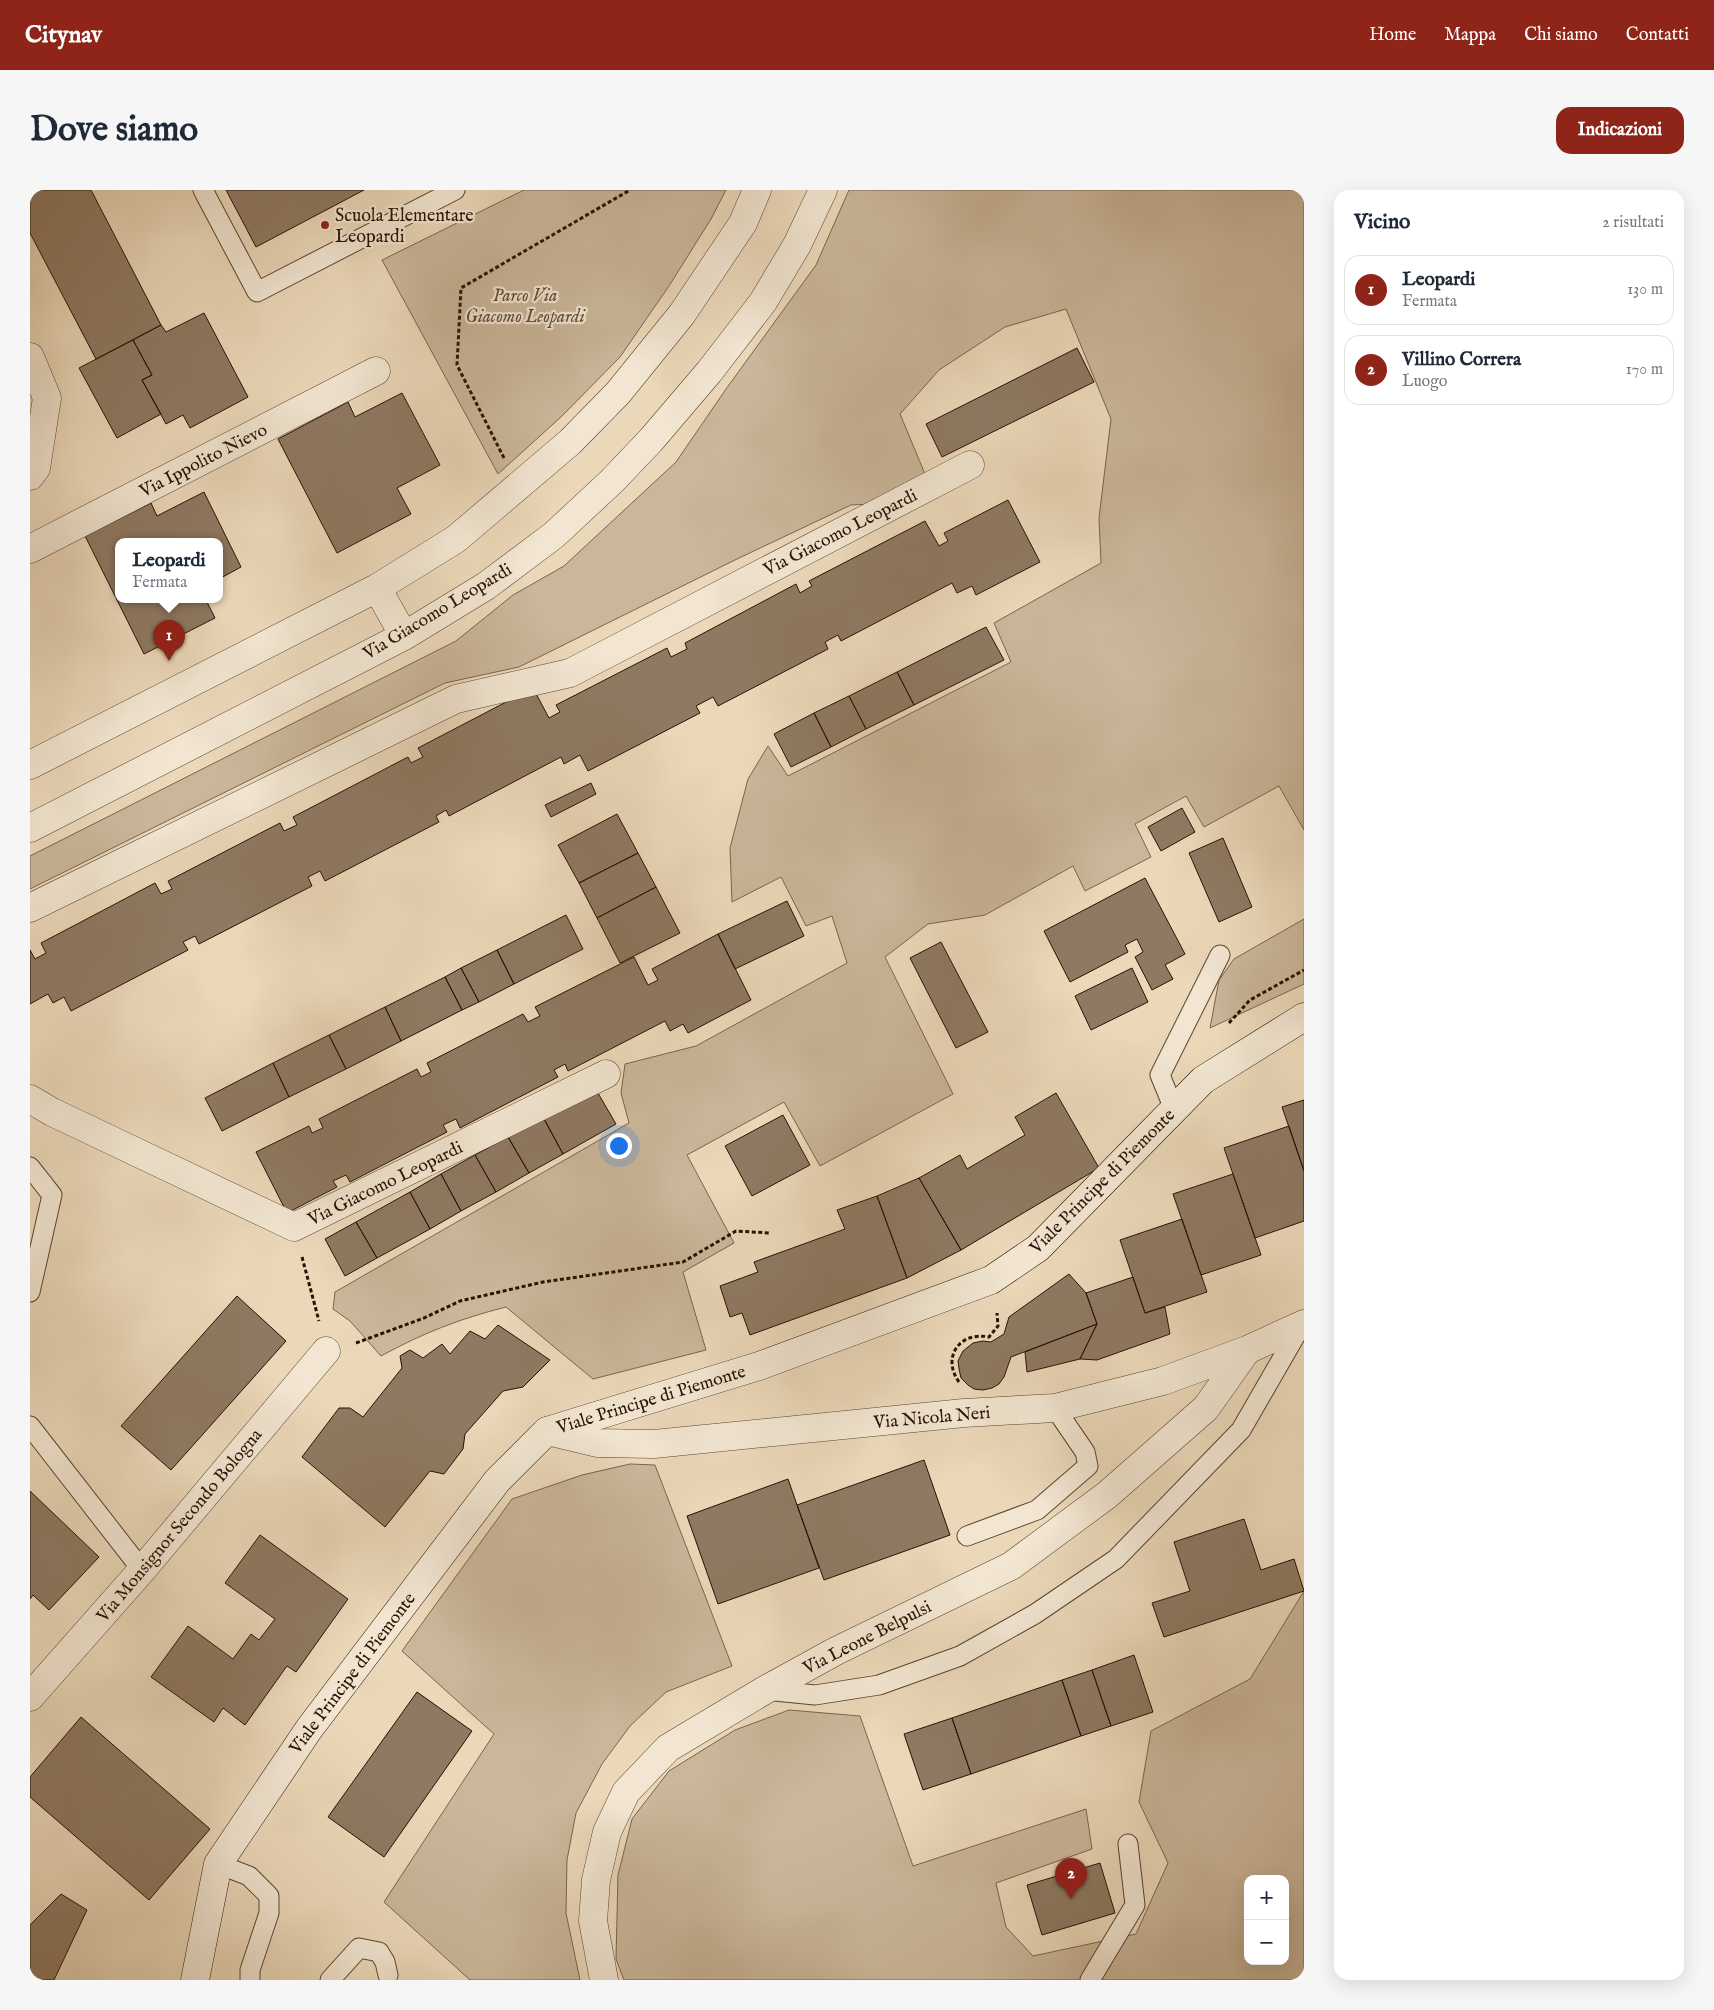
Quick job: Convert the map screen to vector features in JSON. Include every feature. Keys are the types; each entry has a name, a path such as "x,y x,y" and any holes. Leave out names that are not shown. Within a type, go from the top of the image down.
{"street":[{"path":"30,765 377,588 456,539 570,442 618,393 682,314 743,223 757,190"},
{"name":"Via Giacomo Leopardi","path":"30,828 404,636 486,586 554,535 612,481 651,440 709,372 763,302 797,245 823,190"},
{"path":"30,357 47,398 36,468 30,476"},
{"name":"Via Ippolito Nievo","path":"30,549 376,371"},
{"name":"Via Giacomo Leopardi","path":"30,908 456,699 570,673 970,465"},
{"path":"377,588 404,636"},
{"name":"Viale Principe di Piemonte","path":"195,1980 218,1864 309,1729 490,1489 547,1431 759,1366 991,1280 1038,1248 1203,1080 1304,1018"},
{"name":"Via Giacomo Leopardi","path":"30,1099 52,1112 294,1228 606,1074"},
{"name":"Via Nicola Neri","path":"547,1431 597,1443 654,1444 964,1413 1055,1408 1163,1381 1248,1350 1303,1325"},
{"name":"Via Leone Belpulsi","path":"604,1980 594,1921 596,1880 607,1832 626,1792 668,1748 764,1690 836,1651 1011,1566 1107,1495 1206,1408 1248,1350"},
{"name":"Via Monsignor Secondo Bologna","path":"30,1697 142,1570 326,1351"}],"lane":[{"path":"203,190 257,292 455,190"},
{"path":"1174,1109 1160,1075 1220,955"},
{"path":"30,1167 52,1195 30,1292"},
{"path":"764,1690 814,1695 879,1685 960,1656 1035,1614 1116,1560 1241,1430 1303,1325"},
{"path":"967,1536 1037,1510 1088,1466 1085,1452 1055,1408"},
{"path":"30,1426 142,1570"},
{"path":"1090,1980 1135,1905 1128,1844"},
{"path":"218,1864 250,1876 269,1896 269,1913 250,1970 250,1980"},
{"path":"330,1980 359,1948 379,1952 385,1962 388,1974"}],"path":[{"path":"519,487 457,365 461,288 630,190"},
{"path":"294,1228 326,1351 364,1341 424,1318 460,1301 543,1282 682,1262 736,1231 770,1233"},
{"path":"964,1413 964,1388 952,1368 953,1354 959,1344 970,1337 981,1335 989,1337 998,1326 991,1280"}],"green space":[{"name":"Parco Via Giacomo Leopardi","path":"524,190 726,190 711,219 669,286 620,357 562,416 498,474 382,260"},
{"path":"849,190 1304,190 1304,830 1279,786 1204,827 1186,796 1135,824 1151,857 1085,891 1073,866 985,915 928,924 885,957 953,1094 820,1166 784,1102 687,1155 734,1243 683,1272 706,1350 593,1379 506,1307 442,1327 381,1356 350,1321 333,1309 335,1292 629,1123 621,1093 625,1064 696,1046 847,963 832,916 806,926 781,877 732,902 730,848 748,779 768,746 788,776 1011,662 994,623 1101,563 1099,518 1111,419 1066,309 1005,327 939,370 900,414 925,474 873,504 851,505 519,667 445,683 30,889 30,856 456,641 513,595 564,566 676,462 726,389 816,265"},
{"path":"1304,919 1304,984 1210,1028 1219,980 1234,959"},
{"path":"630,1464 655,1465 732,1666 666,1692 630,1726 602,1764 576,1813 567,1860 566,1913 580,1980 470,1980 384,1902 494,1734 402,1651 512,1499 582,1475"},
{"path":"1304,1591 1304,1980 624,1980 616,1959 618,1875 632,1819 669,1771 735,1730 789,1710 860,1716 913,1866 1086,1809 1092,1849 996,1883 1006,1927 1033,1956 1136,1934 1168,1863 1139,1802 1151,1731 1250,1679"}],"building":[{"path":"30,190 91,190 161,325 96,359 30,233"},
{"path":"226,190 364,190 256,247"},
{"path":"204,313 248,397 190,428 183,415 166,424 142,380 152,375 133,340 161,325 166,332"},
{"path":"133,340 152,375 142,380 161,414 117,438 79,368"},
{"path":"1077,348 1094,382 942,457 926,424"},
{"path":"402,393 440,465 397,488 411,514 337,553 278,439 348,402 355,417"},
{"path":"204,492 241,567 223,577 223,538 115,538 115,596 85,536 151,503 157,516"},
{"path":"1008,500 1040,562 976,595 972,586 957,593 952,583 841,641 838,635 825,642 828,649 718,706 713,697 696,706 700,713 588,771 580,755 564,764 561,757 449,816 446,810 436,816 439,822 325,881 320,871 308,877 312,886 199,944 195,936 183,942 188,950 71,1011 64,997 53,1003 48,994 30,1004 30,950 35,959 46,953 41,943 155,883 161,894 172,889 168,881 280,823 284,831 297,825 293,817 408,757 411,763 423,757 418,748 533,688 549,718 560,712 556,705 667,648 671,657 687,649 685,643 796,584 800,593 812,586 809,581 925,521 939,546 948,541 944,533"},
{"path":"118,603 208,603 215,618 144,654"},
{"path":"986,627 1004,660 914,705 897,672"},
{"path":"897,672 914,705 866,729 849,696"},
{"path":"849,696 866,729 831,747 814,713"},
{"path":"814,713 831,747 791,767 774,734"},
{"path":"591,783 596,794 551,817 545,805"},
{"path":"1182,808 1195,832 1161,851 1148,827"},
{"path":"617,814 638,853 579,883 558,845"},
{"path":"1223,838 1252,907 1219,922 1189,853"},
{"path":"638,853 656,887 597,918 579,883"},
{"path":"1145,878 1185,954 1165,965 1173,979 1152,990 1135,957 1143,952 1137,939 1125,945 1128,952 1070,982 1044,931"},
{"path":"656,887 680,933 620,963 597,918"},
{"path":"787,901 804,936 735,969 718,934"},
{"path":"566,915 583,949 514,984 497,950"},
{"path":"718,934 751,1000 688,1033 683,1024 670,1031 665,1021 568,1071 565,1064 554,1070 558,1077 460,1128 456,1119 443,1125 447,1132 350,1182 346,1175 333,1181 337,1187 287,1213 256,1152 309,1126 312,1133 323,1128 319,1119 417,1069 421,1077 431,1072 427,1063 523,1014 528,1022 540,1016 535,1007 634,957 648,985 658,980 652,969"},
{"path":"941,942 988,1032 956,1048 910,958"},
{"path":"497,950 514,984 479,1002 461,968"},
{"path":"461,968 479,1002 462,1010 445,977"},
{"path":"1132,968 1148,1002 1091,1030 1075,996"},
{"path":"445,977 462,1010 401,1041 385,1007"},
{"path":"385,1007 401,1041 346,1069 329,1035"},
{"path":"329,1035 346,1069 289,1097 273,1063"},
{"path":"273,1063 289,1097 222,1131 205,1098"},
{"path":"595,1088 616,1124 563,1154 543,1117"},
{"path":"1056,1093 1099,1168 961,1250 919,1178 960,1155 967,1169 1025,1135 1015,1117"},
{"path":"1304,1100 1304,1171 1282,1107"},
{"path":"783,1115 810,1165 752,1196 725,1146"},
{"path":"543,1117 563,1154 529,1173 508,1137"},
{"path":"1289,1126 1304,1171 1304,1221 1255,1238 1224,1148"},
{"path":"508,1137 529,1173 496,1192 475,1155"},
{"path":"475,1155 496,1192 461,1211 441,1174"},
{"path":"441,1174 461,1211 430,1229 410,1192"},
{"path":"1233,1174 1261,1255 1201,1275 1173,1194"},
{"path":"919,1178 961,1250 907,1278 877,1196"},
{"path":"410,1192 430,1229 377,1258 356,1222"},
{"path":"877,1196 907,1278 750,1335 742,1313 730,1317 720,1286 758,1272 754,1262 845,1229 837,1210"},
{"path":"1182,1219 1207,1292 1145,1313 1120,1240"},
{"path":"356,1222 377,1258 345,1276 325,1239"},
{"path":"1069,1274 1086,1293 1097,1324 1011,1357 1004,1377 999,1384 992,1388 974,1389 968,1385 961,1378 959,1369 958,1361 963,1351 973,1343 991,1342 1004,1334 1009,1317"},
{"path":"1133,1277 1145,1313 1165,1307 1170,1334 1097,1360 1080,1359 1097,1324 1086,1293"},
{"path":"237,1296 286,1341 171,1470 121,1426"},
{"path":"1097,1324 1080,1359 1027,1372 1025,1352"},
{"path":"498,1325 550,1360 523,1387 503,1391 465,1434 463,1449 444,1474 430,1471 385,1527 302,1457 339,1408 350,1408 363,1417 402,1368 400,1356 410,1350 423,1358 442,1344 450,1354 470,1331 485,1339"},
{"path":"924,1460 950,1535 824,1580 797,1505"},
{"path":"788,1479 819,1568 718,1604 687,1516"},
{"path":"30,1491 99,1557 49,1610 33,1595 30,1599"},
{"path":"1244,1519 1261,1570 1294,1559 1304,1591 1164,1637 1152,1603 1190,1591 1174,1542"},
{"path":"260,1535 348,1599 296,1672 287,1666 245,1725 223,1708 214,1722 151,1677 188,1626 233,1659 251,1634 259,1640 275,1619 225,1583"},
{"path":"1134,1655 1153,1712 1111,1726 1092,1670"},
{"path":"1092,1670 1111,1726 1081,1736 1062,1680"},
{"path":"1062,1680 1081,1736 971,1774 952,1718"},
{"path":"417,1692 472,1731 384,1857 328,1817"},
{"path":"81,1717 210,1829 149,1900 30,1797 30,1777"},
{"path":"952,1718 971,1774 923,1790 904,1734"},
{"path":"1100,1863 1115,1913 1042,1935 1027,1885"},
{"path":"61,1894 87,1910 54,1980 30,1980 30,1925"}],"place":[{"name":"Scuola Elementare Leopardi","path":"325,225"},
{"name":"Leopardi","path":"169,661"},
{"name":"Villino Correra","path":"1071,1899"}]}
